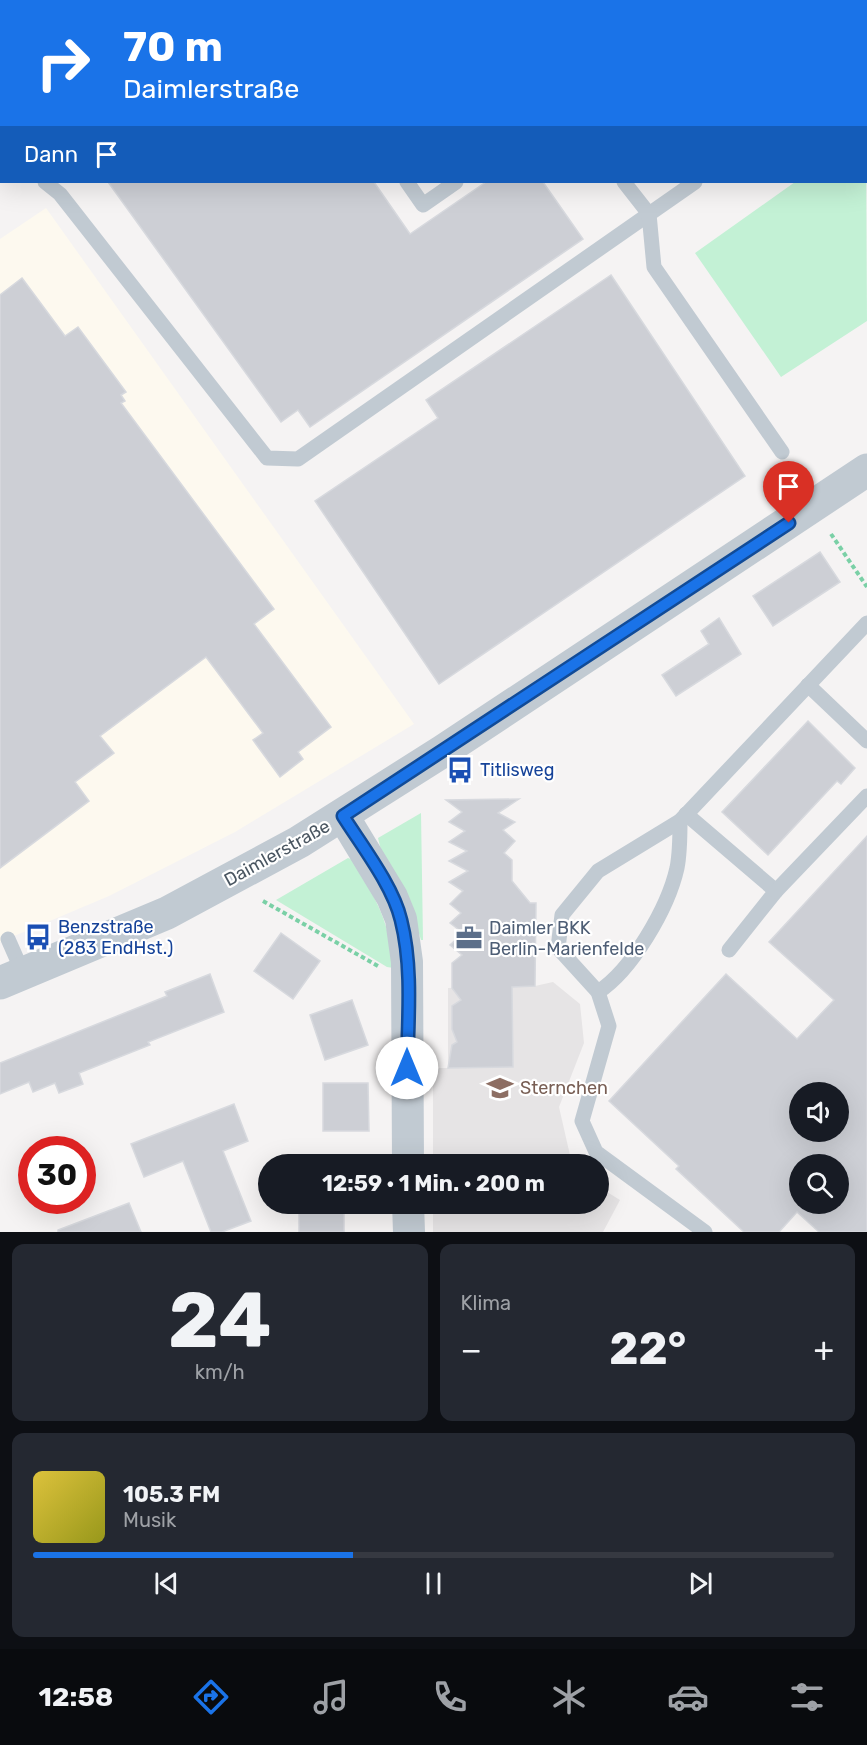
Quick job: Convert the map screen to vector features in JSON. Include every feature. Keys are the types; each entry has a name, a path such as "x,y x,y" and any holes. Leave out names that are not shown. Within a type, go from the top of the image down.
{"street":[{"name":"Daimlerstraße","path":"11,978 167,913 343,816 867,470"},
{"path":"343,816 392,897 401,919 408,962 408,1154"},
{"path":"408,1214 409,1232"}],"lane":[{"path":"46,183 60,194 267,458 298,459 694,183"},
{"path":"408,183 423,205 455,183"},
{"path":"625,183 649,214 654,267 782,452"},
{"path":"705,1232 596,1152 582,1121 609,1026 598,992 558,948 562,915 598,871 683,818 867,623"},
{"path":"808,686 867,741"},
{"path":"729,950 776,891 867,796"},
{"path":"683,818 776,891"},
{"path":"598,992 612,983 626,968 656,916 677,868 683,818"},
{"path":"8,939 11,978"}],"path":[{"path":"795,470 799,476"},
{"path":"831,534 867,587"},
{"path":"263,901 407,983"}],"shaded area":[{"path":"46,208 414,724 235,832 109,896 0,942 0,239"},
{"name":"Sternchen","path":"553,982 580,1004 584,1043 559,1107 570,1154 433,1154 433,1068 448,1068 448,988 535,986"},
{"path":"609,1193 620,1200 603,1232 433,1232 433,1214 609,1214"}],"green space":[{"path":"794,183 866,183 867,321 781,377 695,253"},
{"path":"421,813 423,940 421,940 410,903 381,850 378,838"},
{"path":"348,858 353,860 381,911 389,936 394,968 387,967 276,900"}],"building":[{"path":"109,183 375,183 410,234 485,183 544,183 583,239 310,427 298,410 281,422"},
{"path":"611,275 745,476 439,684 315,501 438,418 426,400"},
{"path":"22,278 65,336 78,327 126,392 121,395 125,401 121,403 274,609 254,624 331,727 298,752 303,759 280,777 253,740 263,733 206,657 100,736 114,753 75,782 89,801 0,868 0,295"},
{"path":"820,552 840,582 773,626 753,596"},
{"path":"719,618 741,654 676,696 662,675 709,644 701,631"},
{"path":"808,721 855,768 841,784 837,781 768,855 722,812"},
{"path":"519,799 498,813 515,822 503,830 515,841 504,853 512,860 512,881 530,903 536,903 535,986 512,987 513,1067 448,1068 452,1045 457,1042 452,1029 452,1006 461,1000 452,988 452,963 462,955 450,945 463,933 450,923 461,913 450,904 463,891 449,882 468,871 449,861 467,851 449,842 465,831 449,822 462,812 446,800"},
{"path":"867,836 867,1232 819,1232 799,1214 849,1214 849,1154 789,1154 789,1214 795,1214 779,1232 744,1232 676,1169 679,1166 609,1101 726,974 797,1039 834,1000 769,942"},
{"path":"281,933 320,961 293,999 254,971"},
{"path":"210,974 224,1012 148,1042 150,1045 79,1073 83,1084 59,1093 55,1083 33,1092 29,1082 0,1094 0,1063 167,996 165,992"},
{"path":"352,1000 368,1045 325,1060 310,1015"},
{"path":"323,1083 368,1083 369,1131 323,1131"},
{"path":"234,1104 248,1141 223,1151 251,1221 222,1232 211,1232 183,1161 144,1177 131,1144"},
{"path":"129,1203 141,1232 58,1232 58,1230"},
{"path":"299,1214 344,1214 344,1232 299,1232"}],"place":[{"name":"Titlisweg","path":"460,770"},
{"name":"Benzstraße (283 EndHst.)","path":"38,937"},
{"name":"Daimler BKK Berlin-Marienfelde","path":"469,938"},
{"name":"Sternchen","path":"500,1088"}],"route":[{"path":"407,1068 408,962 401,919 392,897 343,816 789,523"}]}
